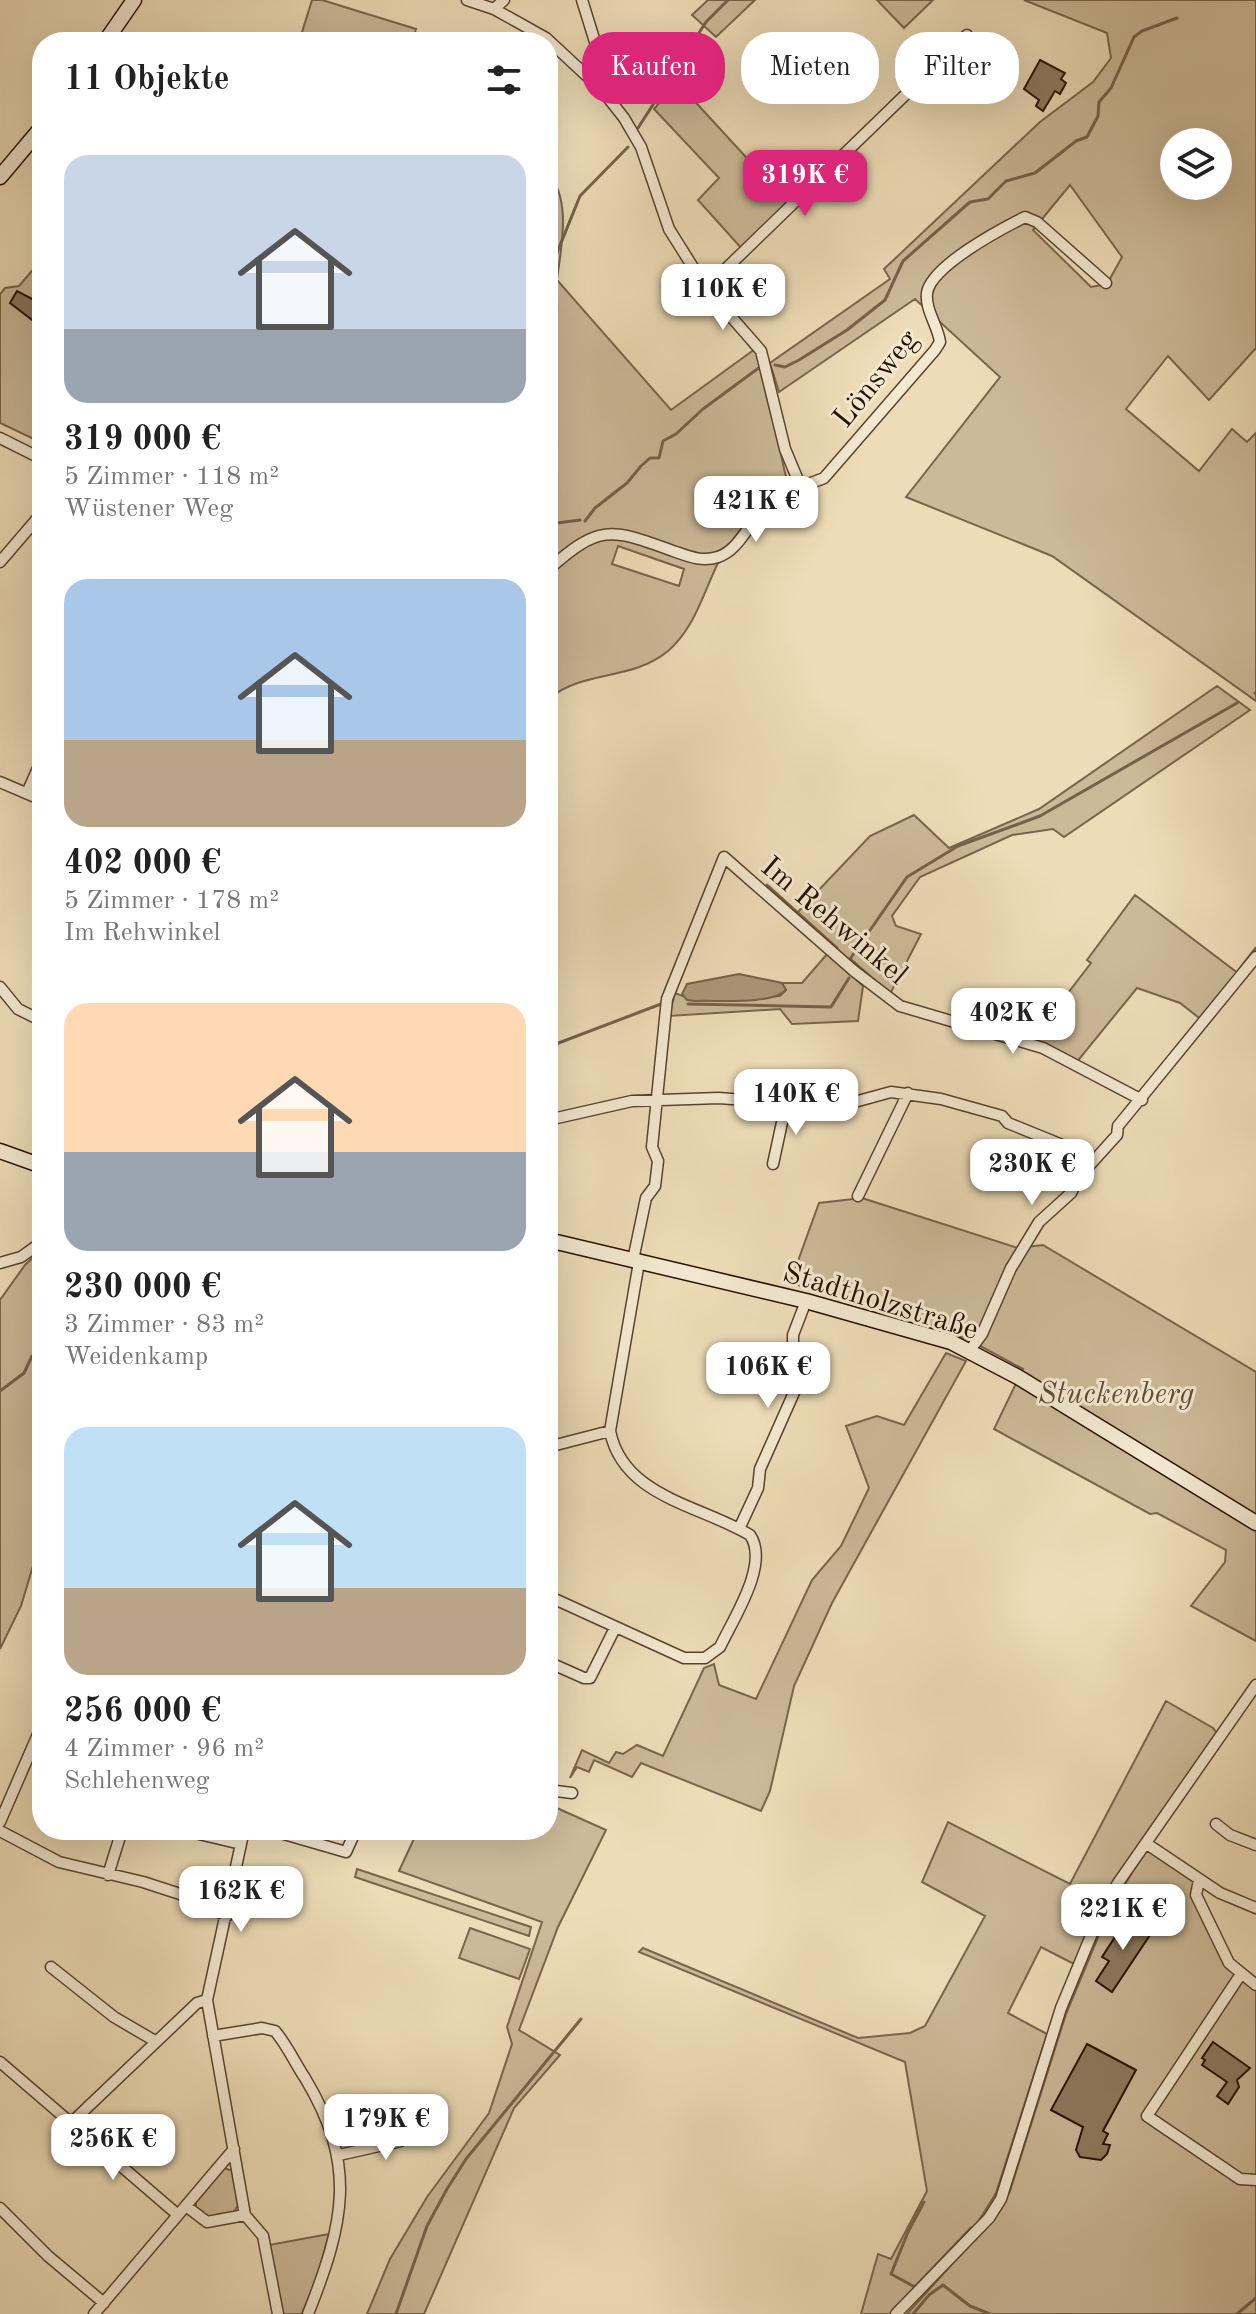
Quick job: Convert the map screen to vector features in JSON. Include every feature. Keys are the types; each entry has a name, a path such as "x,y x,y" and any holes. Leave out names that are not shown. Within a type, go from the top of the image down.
{"street":[{"path":"112,32 134,0"},
{"path":"467,0 494,9 535,32"},
{"path":"494,9 504,0"},
{"path":"582,0 592,32"},
{"path":"558,49 582,71"},
{"path":"558,561 582,541 607,533 631,536 699,559 720,557 733,548 762,511 800,485 785,449 761,351 706,288 661,214 641,147 612,104"},
{"path":"706,288 896,104"},
{"path":"0,177 32,139"},
{"name":"Lönsweg","path":"800,485 824,478 940,342 927,292 949,264 1025,217 1037,222 1106,283"},
{"path":"0,438 32,454"},
{"path":"0,562 32,525"},
{"path":"0,782 32,795"},
{"path":"27,793 32,782"},
{"name":"Im Rehwinkel","path":"656,1100 667,999 724,857 893,1002 1043,1048 1142,1100"},
{"path":"970,1350 982,1334 1011,1268 1039,1222 1071,1193 1090,1164 1256,957"},
{"path":"0,987 18,1009 32,1016"},
{"path":"558,1117 599,1106 656,1100 746,1098 786,1104 847,1104 891,1092 908,1093 1002,1116 1008,1123 1067,1147 1090,1164"},
{"path":"858,1196 908,1093"},
{"path":"558,1601 684,1658 695,1660 714,1653 720,1647 757,1562 754,1541 739,1529 637,1480 622,1463 610,1431 646,1198 655,1186 658,1161 652,1147 656,1100"},
{"path":"773,1164 786,1104"},
{"path":"0,1151 32,1162"},
{"name":"Stadtholzstraße","path":"558,1242 806,1301 927,1334 970,1350 1256,1523"},
{"path":"0,1263 21,1257 32,1249"},
{"path":"739,1529 758,1488 760,1469 800,1379 793,1352 793,1335 806,1301"},
{"path":"558,1444 610,1431"},
{"path":"558,1666 590,1678 615,1628"},
{"path":"896,2314 989,2218 1001,2199 1061,2008 1100,1914 1118,1883 1256,1685"},
{"path":"0,1822 32,1748"},
{"path":"558,1791 572,1793"},
{"path":"1216,1824 1230,1835 1256,1845"},
{"path":"0,1831 59,1862 143,1882 180,1894 227,1916"},
{"path":"108,1875 119,1840"},
{"path":"224,1840 241,1844"},
{"path":"242,1840 207,2000 245,2215 263,2236 278,2314"},
{"path":"305,1840 346,1852 351,1840"},
{"path":"1147,1844 1199,1880 1254,1903"},
{"path":"1199,1880 1196,1895 1229,1963 1256,1985"},
{"path":"51,1967 114,2017 155,2041"},
{"path":"1241,1974 1147,2116 1240,2179 1256,2180"},
{"path":"71,2123 96,2103 155,2041 197,2003 207,2000"},
{"path":"213,2036 262,2028 275,2031 320,2104 339,2155 340,2186 335,2236 308,2314"},
{"path":"0,2062 182,2211 207,2222 245,2215"},
{"path":"339,2155 401,2141 409,2130"},
{"path":"94,2314 234,2149"},
{"path":"0,2208 48,2256 104,2303"}],"green space":[{"path":"312,0 322,0 416,29 415,32 302,32"},
{"path":"708,0 755,0 721,32 711,32 692,15"},
{"path":"877,0 933,0 904,28"},
{"path":"1024,0 1256,0 1256,348 1209,400 1168,356 1126,409 1199,471 1232,429 1247,442 1256,433 1256,701 1052,556 906,497 1000,377 915,299 779,392 770,363 890,279 884,269 1040,122 1093,82 1111,58 1107,33","holes":["1070,185 1122,257 1107,284 1091,287 1033,230"]},
{"path":"658,104 697,104 790,205 743,250 698,200 719,178 654,109"},
{"path":"558,191 562,210 558,272"},
{"path":"32,271 32,438 0,423 0,294 5,288 19,286"},
{"path":"558,281 671,410 755,349 766,381 788,484 759,510 734,539 719,561 692,621 668,651 639,667 558,692","holes":["618,546 684,569 679,586 612,564"]},
{"path":"1217,686 1250,710 1064,837 1053,829 1012,835 920,877 892,916 896,926 921,934 889,996 797,913 870,836 914,815 949,848 1039,809"},
{"path":"1135,895 1239,974 1203,1021 1180,1003 1137,988 1076,1063 1031,1041 1091,963 1087,960"},
{"path":"828,953 863,986 858,1021 792,1024 780,1009 669,1016 675,993 696,1001 780,996 786,990 782,983 802,983"},
{"name":"Stuckenberg","path":"862,1198 1018,1248 1043,1245 1256,1372 1256,1641 1191,1606 1225,1562 1226,1550 1157,1513 1150,1514 994,1429 1023,1369 971,1341 895,1310 790,1283 819,1203"},
{"path":"32,1258 32,1569 21,1606 0,1649 0,1300"},
{"path":"946,1353 966,1361 832,1603 794,1686 770,1791 761,1811 641,1763 632,1777 594,1760 589,1772 577,1767 570,1778 582,1750 609,1763 616,1752 623,1754 637,1745 663,1756 704,1668 714,1664 719,1685 756,1699 812,1580 841,1546 869,1488 846,1426 877,1416 904,1425"},
{"path":"1166,1701 1218,1734 1100,1900 1076,1965 1041,1947 1008,2013 1047,2034 996,2193 975,2227 891,2314 861,2314 878,2254 891,2259 927,2191 905,2062 639,1952 643,1948 858,2038 910,2033 925,2026 985,1916 922,1882 948,1822 1070,1884"},
{"path":"558,1808 606,1830 558,1927 519,2030 560,2055 514,2108 424,2314 367,2314 390,2259 427,2197 489,2113 512,2044 507,2027 542,1922 399,1871 413,1840 558,1840"},
{"path":"1148,1846 1192,1878 1232,1963 1256,1982 1256,2314 907,2314 992,2220 1010,2191 1066,2014 1109,1911"},
{"path":"357,1869 531,1927 529,1936 355,1877"},
{"path":"470,1928 530,1949 519,1979 459,1958"},
{"path":"224,2168 233,2171 240,2202 232,2215 209,2219 196,2208 196,2202"},
{"path":"329,2234 318,2275 302,2314 282,2314 269,2245"}],"shaded area":[{"path":"739,974 782,983 786,990 769,998 744,1001 687,1000 682,994 687,984"}],"building":[{"path":"1040,60 1065,73 1061,79 1066,83 1060,94 1055,91 1043,111 1036,106 1039,100 1024,89"},
{"path":"17,291 32,299 32,320 10,303"},
{"path":"1130,1914 1152,1932 1112,1992 1096,1981 1109,1961 1102,1957"},
{"path":"1213,2042 1250,2068 1237,2080 1239,2087 1228,2104 1217,2096 1227,2082 1202,2065 1205,2060 1202,2058"},
{"path":"1087,2044 1136,2070 1103,2131 1108,2134 1103,2144 1110,2145 1101,2160 1080,2157 1076,2150 1083,2127 1051,2110"}],"waterway":[{"path":"638,128 706,22 728,0"},
{"path":"775,365 785,367 799,360 847,330 885,300 903,261 970,202 988,199 1006,181 1035,173 1076,141 1087,137 1098,116 1099,102 1111,88 1134,37 1177,18"},
{"path":"558,250 580,196 628,147"},
{"path":"585,521 650,458 659,458 663,441 760,367"},
{"path":"558,523 580,520"},
{"path":"875,981 850,959 907,877 958,846 1040,816 1237,703"},
{"path":"767,885 837,948"},
{"path":"1239,970 1256,948"},
{"path":"688,1004 831,1007 849,978"},
{"path":"558,1043 661,1004"},
{"path":"0,1391 24,1373 32,1356"},
{"path":"396,2314 427,2226 447,2189 466,2159 581,2019"},
{"path":"924,2202 891,2274 915,2287 971,2228"},
{"path":"913,2314 929,2295 943,2285 970,2306 990,2314"},
{"path":"1237,2314 1256,2298"}]}
